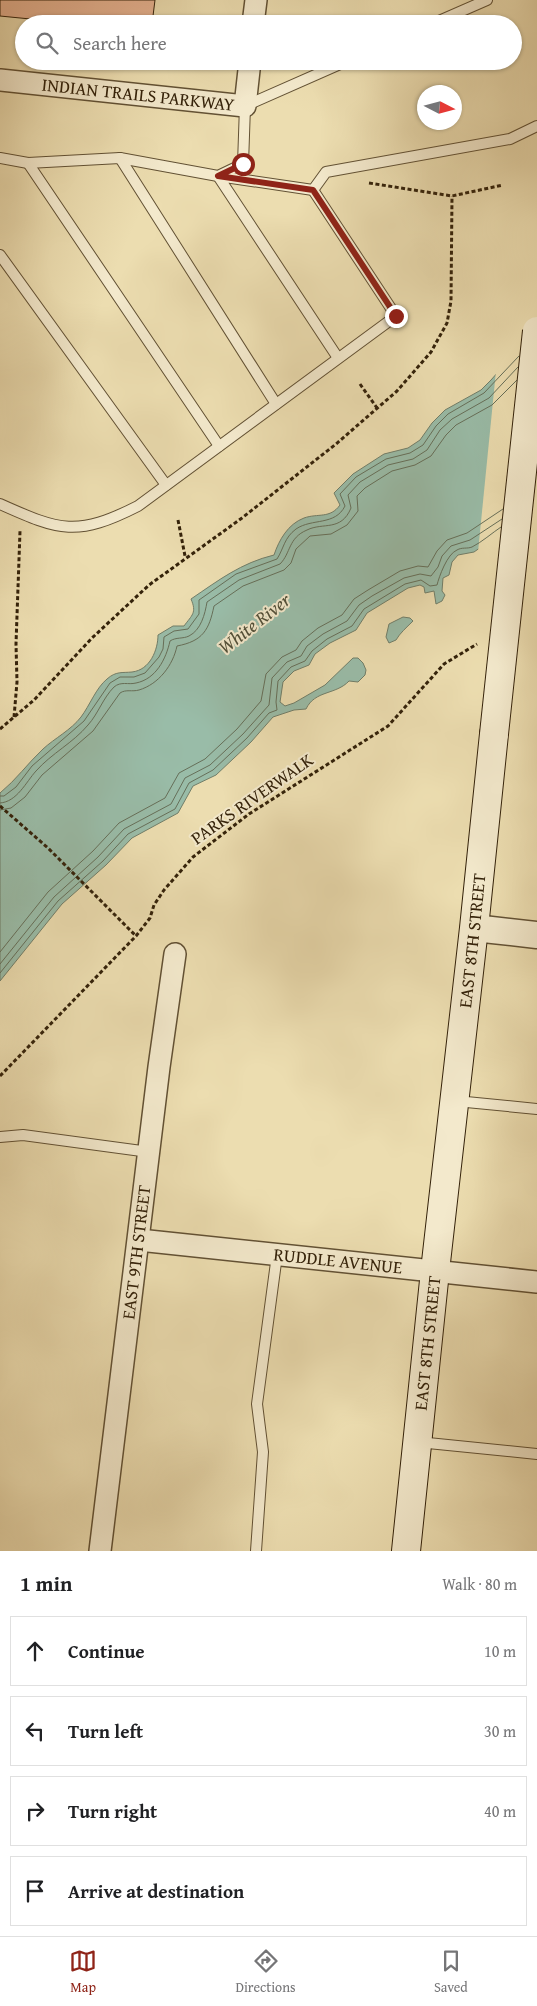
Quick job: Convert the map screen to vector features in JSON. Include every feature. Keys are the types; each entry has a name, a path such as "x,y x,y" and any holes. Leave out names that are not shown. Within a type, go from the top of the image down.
{"main road":[{"name":"EAST 8TH STREET","path":"406,1551 537,331"}],"street":[{"path":"255,15 256,0"},
{"path":"245,106 249,70"},
{"name":"INDIAN TRAILS PARKWAY","path":"0,80 245,106"},
{"path":"474,928 537,935"},
{"name":"EAST 9TH STREET","path":"100,1551 175,954"},
{"name":"RUDDLE AVENUE","path":"139,1240 537,1282"}],"lane":[{"path":"453,15 487,0"},
{"path":"218,176 243,164 245,106 327,70"},
{"path":"313,190 326,172 510,138 537,126"},
{"path":"0,158 28,163 120,158 218,176 313,190 396,316 138,506 112,519 93,526 54,526 0,504"},
{"path":"120,158 276,404"},
{"path":"28,163 219,446"},
{"path":"218,176 338,358"},
{"path":"0,255 166,485"},
{"path":"455,1101 537,1109"},
{"path":"0,1137 23,1135 149,1152"},
{"path":"256,1551 263,1452 257,1404 277,1255"},
{"path":"417,1441 537,1454"}],"path":[{"path":"340,169 353,180 452,196 503,185"},
{"path":"0,729 34,700 92,638 148,584 242,518 336,444 396,391 431,352 447,323 451,301 452,196"},
{"path":"360,384 378,408"},
{"path":"14,717 17,682 16,644 21,513"},
{"path":"178,520 185,556"},
{"name":"PARKS RIVERWALK","path":"0,1076 136,936 150,918 154,905 164,890 193,857 249,814 388,726 444,664 478,644"},
{"path":"0,806 48,848 136,936"}],"water":[{"name":"White River","path":"537,328 537,508 474,552 458,555 452,562 449,575 443,578 442,591 445,595 442,601 436,604 434,591 425,593 424,587 420,585 408,588 367,613 356,630 330,643 315,654 309,665 294,671 283,682 280,702 285,706 294,703 325,685 353,658 358,658 366,670 365,675 358,682 349,681 338,689 320,695 306,709 294,710 273,717 251,742 216,775 193,786 178,813 132,838 106,865 62,904 0,981 0,793 43,749 77,722 100,687 110,676 138,670 148,663 155,653 158,635 173,626 184,626 191,616 194,608 191,599 241,567 274,555 285,533 293,524 304,518 328,514 336,509 340,505 334,493 353,474 384,454 408,448 420,440 432,423 445,410 481,390"},
{"path":"403,617 410,618 413,621 396,640 389,643 386,637 389,624"}],"pier":[{"path":"537,326 537,511 478,552 496,371"}],"building":[{"path":"0,0 155,0 153,15 15,15 15,17 0,16"}],"route":[{"path":"243,164 218,176 313,190 396,316"}]}
